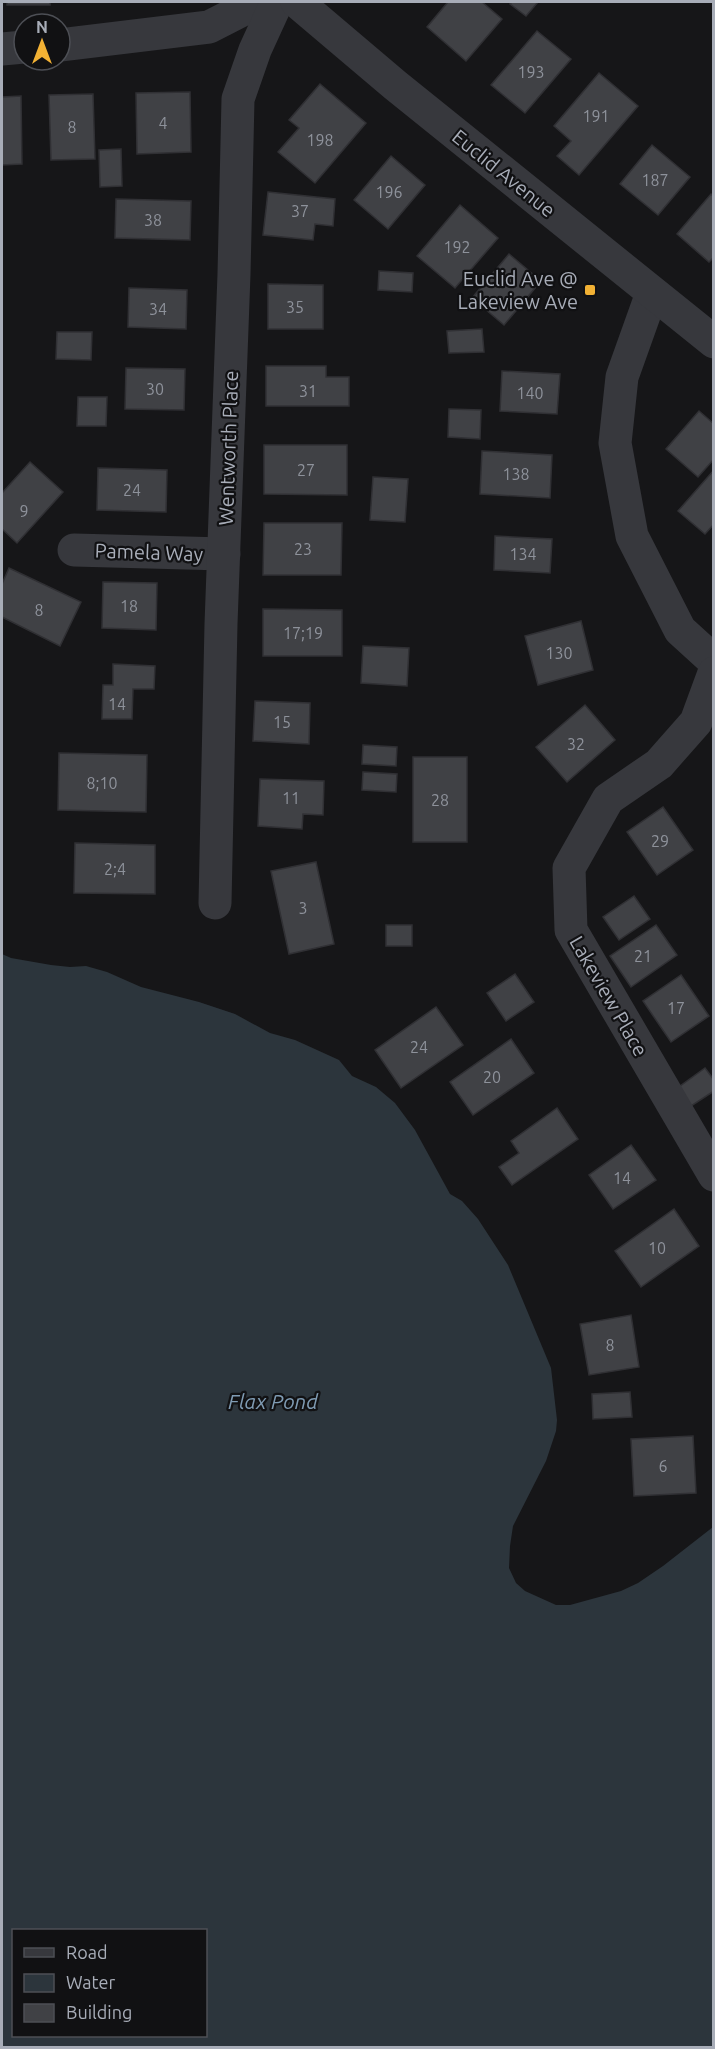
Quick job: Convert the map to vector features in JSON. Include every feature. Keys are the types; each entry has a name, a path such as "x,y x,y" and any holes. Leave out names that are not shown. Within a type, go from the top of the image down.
{"street":[{"path":"72,44 209,27 258,2"},
{"name":"Wentworth Place","path":"215,903 238,99 255,50 277,2"},
{"name":"Euclid Avenue","path":"297,2 413,99 714,342"},
{"path":"652,293 622,376 615,443 632,536 680,630 714,661"},
{"name":"Pamela Way","path":"74,550 224,554"},
{"name":"Lakeview Place","path":"714,673 696,722 658,764 608,799 569,868 571,930 714,1175"}],"water":[{"name":"Flax Pond","path":"2,954 11,958 51,965 86,966 107,972 141,987 235,1014 270,1033 295,1040 339,1060 352,1076 376,1087 395,1103 415,1130 450,1194 462,1201 478,1219 508,1265 551,1368 557,1420 556,1431 546,1461 513,1526 510,1546 509,1568 516,1583 525,1591 556,1605 570,1605 621,1591 638,1583 663,1566 713,1527 713,2047 2,2047"}],"building":[{"path":"7,2 50,2 50,5 7,5"},
{"path":"448,2 482,2 502,19 466,61 427,27"},
{"path":"512,2 538,2 526,16 510,4"},
{"path":"537,31 571,59 525,113 491,85"},
{"path":"599,73 638,106 579,175 557,156 571,141 554,126"},
{"path":"320,84 366,123 315,183 278,152 299,128 289,120"},
{"path":"190,92 191,152 137,154 136,93"},
{"path":"93,94 95,159 51,160 49,95"},
{"path":"21,96 22,164 2,165 2,97"},
{"path":"652,145 690,177 658,215 620,184"},
{"path":"121,149 122,186 100,187 99,150"},
{"path":"391,156 425,185 388,229 354,200"},
{"path":"268,192 335,199 333,226 315,224 313,240 263,235"},
{"path":"711,194 714,197 714,257 709,262 677,234"},
{"path":"116,199 191,201 190,240 115,238"},
{"path":"460,205 498,238 455,288 417,256"},
{"path":"509,254 541,281 504,325 472,298"},
{"path":"379,271 413,273 412,292 378,290"},
{"path":"268,284 323,285 323,329 268,329"},
{"path":"129,288 187,290 186,329 128,327"},
{"path":"482,329 484,352 449,353 447,331"},
{"path":"57,332 92,332 91,360 56,359"},
{"path":"266,366 326,366 326,377 349,377 349,406 266,406"},
{"path":"126,368 185,369 184,410 125,409"},
{"path":"502,371 560,374 557,414 500,411"},
{"path":"78,397 107,397 106,426 77,426"},
{"path":"449,409 481,410 480,439 448,437"},
{"path":"699,411 714,424 714,459 698,477 666,449"},
{"path":"264,445 347,445 347,495 264,494"},
{"path":"482,451 552,455 550,498 480,494"},
{"path":"30,462 63,492 17,543 2,529 2,493"},
{"path":"98,468 167,470 166,512 97,510"},
{"path":"714,470 714,524 705,534 678,511"},
{"path":"373,477 408,479 405,522 370,520"},
{"path":"264,523 342,523 341,575 263,575"},
{"path":"495,536 552,539 550,573 494,570"},
{"path":"9,568 81,602 60,646 2,617 2,584"},
{"path":"103,582 157,583 156,630 102,628"},
{"path":"263,609 342,610 342,656 263,656"},
{"path":"581,621 593,670 538,685 525,636"},
{"path":"363,646 409,648 407,686 361,683"},
{"path":"113,664 155,666 154,689 133,689 132,719 102,719 103,685 113,685"},
{"path":"255,701 310,703 309,744 253,741"},
{"path":"585,705 615,740 567,782 536,747"},
{"path":"363,745 397,747 396,766 362,764"},
{"path":"59,753 147,755 146,812 58,810"},
{"path":"413,757 467,757 467,842 413,842"},
{"path":"363,772 397,774 396,792 362,790"},
{"path":"260,779 324,781 323,815 303,814 302,829 258,826"},
{"path":"663,807 693,850 657,875 627,832"},
{"path":"75,843 155,845 155,894 74,893"},
{"path":"316,862 334,944 289,954 271,871"},
{"path":"634,896 650,919 619,940 603,917"},
{"path":"386,925 412,925 412,946 386,946"},
{"path":"656,925 677,955 631,987 610,956"},
{"path":"515,974 534,1002 506,1021 487,993"},
{"path":"681,975 709,1016 671,1042 643,1001"},
{"path":"436,1007 463,1045 401,1088 375,1050"},
{"path":"511,1039 534,1073 473,1115 450,1082"},
{"path":"705,1068 714,1080 714,1091 688,1108 676,1089"},
{"path":"557,1108 578,1139 512,1185 499,1167 519,1153 511,1141"},
{"path":"631,1145 656,1180 613,1209 589,1175"},
{"path":"674,1209 699,1246 641,1287 615,1251"},
{"path":"631,1315 639,1367 589,1375 580,1324"},
{"path":"630,1392 632,1417 593,1419 592,1394"},
{"path":"693,1436 696,1493 634,1496 631,1439"}],"place":[{"name":"Euclid Ave @ Lakeview Ave","path":"590,290"}]}
